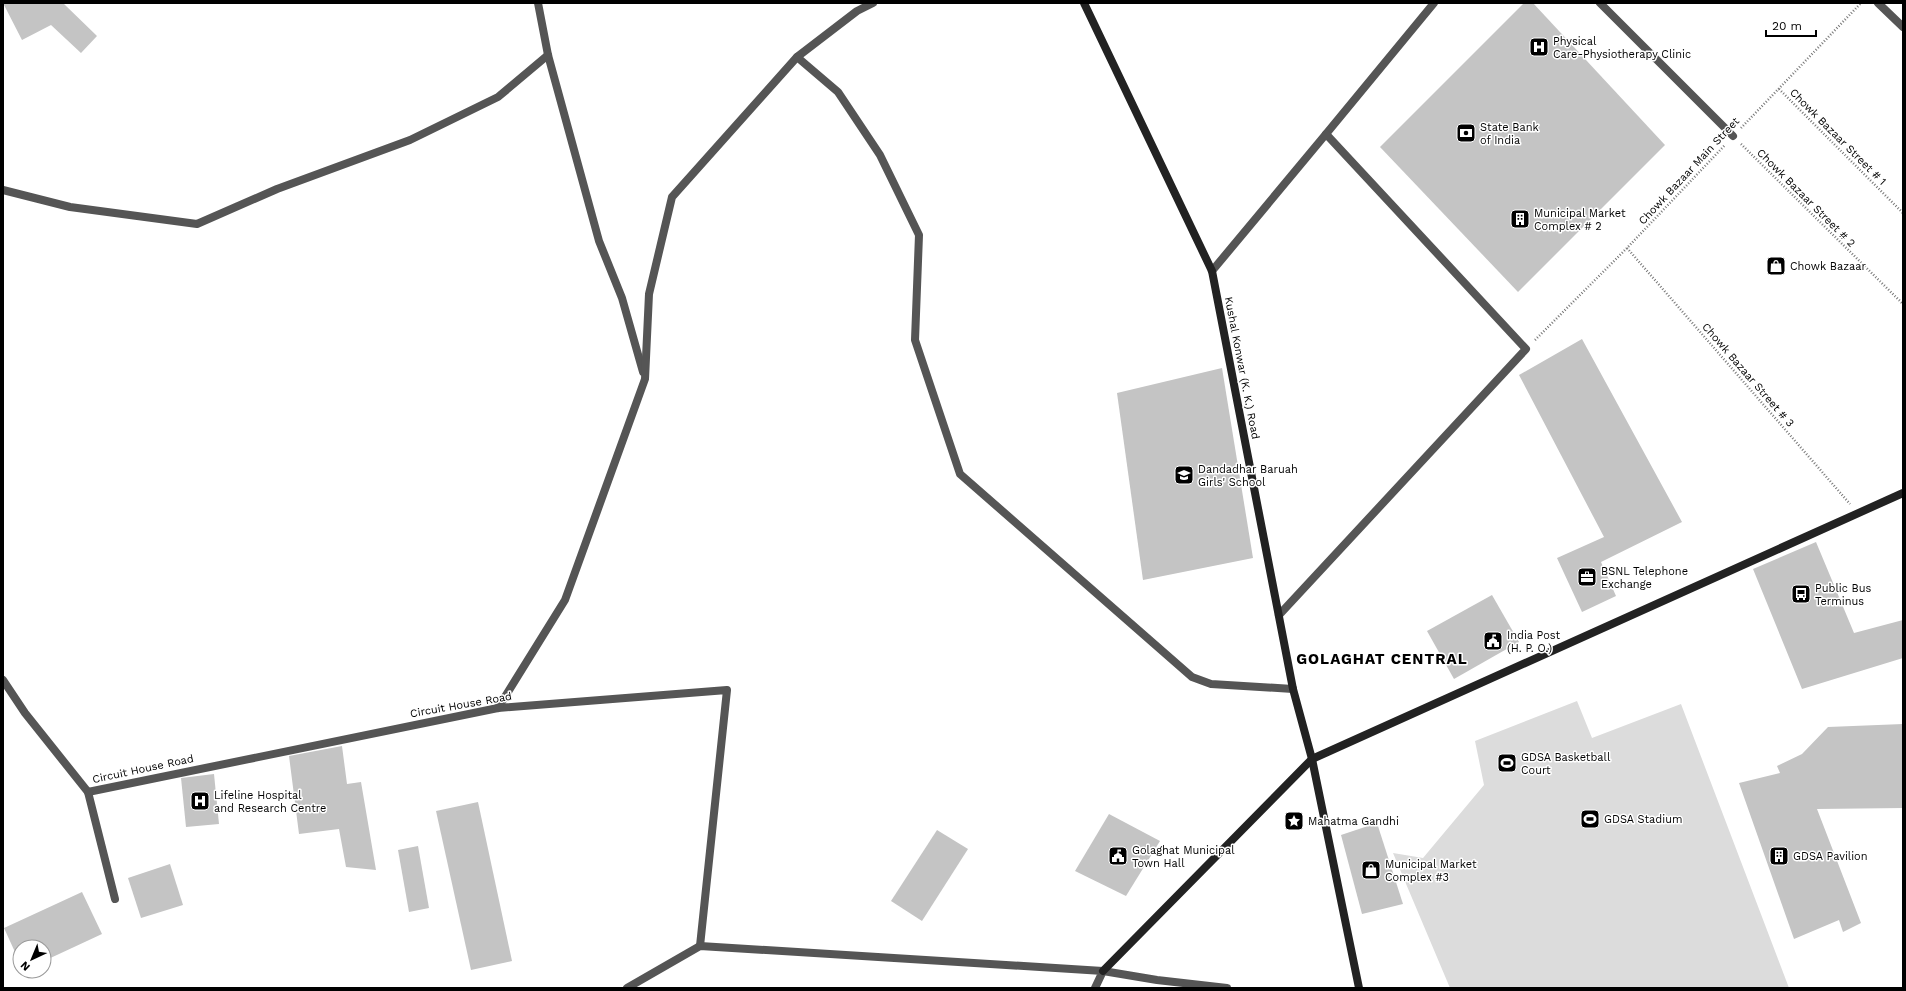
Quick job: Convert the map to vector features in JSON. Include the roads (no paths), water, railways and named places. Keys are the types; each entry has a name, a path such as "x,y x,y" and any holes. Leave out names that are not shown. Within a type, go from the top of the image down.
{"main road":[{"name":"Kushal Konwar (K. K.) Road","path":"1084,3 1212,271 1293,688 1312,759 1359,988"},
{"path":"1104,971 1312,759 1903,493"}],"street":[{"path":"538,3 548,55 599,241 622,298 645,379"},
{"path":"498,708 565,600 645,379 649,294 672,196 797,58 857,12 873,3"},
{"path":"1212,271 1434,3"},
{"path":"1600,3 1733,136"},
{"path":"1878,3 1903,28"},
{"path":"3,190 70,207 197,224 277,189 410,140 498,97 548,55"},
{"path":"797,58 838,92 880,155 919,235 915,340 960,474 1192,677 1211,684 1293,688"},
{"path":"1279,615 1526,349 1326,134"},
{"name":"Circuit House Road","path":"3,680 25,713 88,792 498,708 727,690 700,946"},
{"path":"88,792 115,899"},
{"path":"627,988 700,946 1104,971 1157,980 1227,988"},
{"path":"1095,988 1104,971"}],"place":[{"name":"Physical Care-Physiotherapy Clinic","path":"1539,47"},
{"name":"State Bank of India","path":"1466,133"},
{"name":"Municipal Market Complex # 2","path":"1520,219"},
{"name":"Chowk Bazaar","path":"1776,266"},
{"name":"Dandadhar Baruah Girls' School","path":"1184,475"},
{"name":"BSNL Telephone Exchange","path":"1587,577"},
{"name":"Public Bus Terminus","path":"1801,594"},
{"name":"India Post (H. P. O.)","path":"1493,641"},
{"name":"GDSA Basketball Court","path":"1507,763"},
{"name":"Lifeline Hospital and Research Centre","path":"200,801"},
{"name":"GDSA Stadium","path":"1590,819"},
{"name":"Mahatma Gandhi","path":"1294,821"},
{"name":"Golaghat Municipal Town Hall","path":"1118,856"},
{"name":"GDSA Pavilion","path":"1779,856"},
{"name":"Municipal Market Complex #3","path":"1371,870"}],"district":[{"name":"GOLAGHAT CENTRAL","path":"1382,659"}]}
